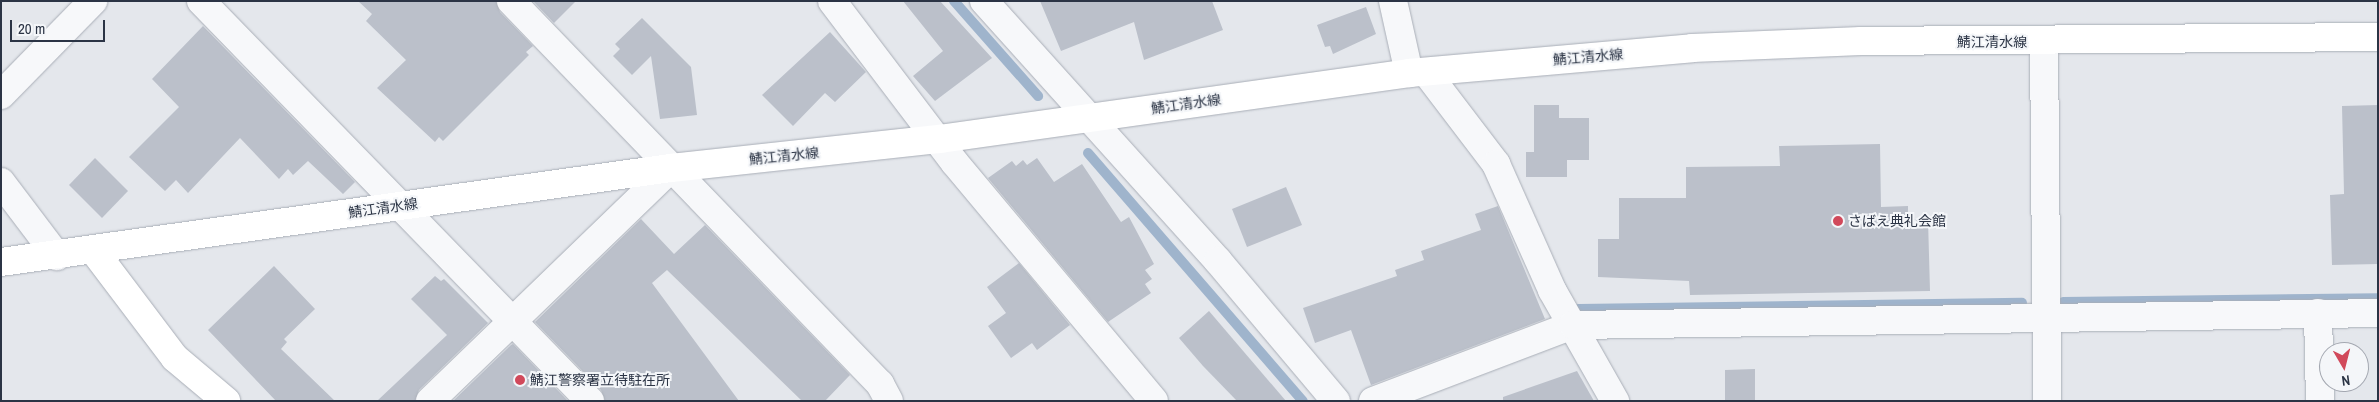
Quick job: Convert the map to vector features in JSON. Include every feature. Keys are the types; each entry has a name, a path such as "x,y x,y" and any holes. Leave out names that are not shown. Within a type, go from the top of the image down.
{"main road":[{"name":"鯖江清水線","path":"1,262 94,251 401,205 671,168 940,140 1418,72 1692,48 1860,41 2044,42 2378,37"},
{"path":"94,251 175,358 226,401"}],"street":[{"path":"1,95 93,1"},
{"path":"201,1 590,401"},
{"path":"510,1 880,384 889,401"},
{"path":"832,1 940,140 955,163 1154,401"},
{"path":"984,1 1091,118 1336,401"},
{"path":"1393,1 1418,72 1496,164 1552,290 1616,401"},
{"path":"2044,42 2047,401"},
{"path":"430,401 671,168"},
{"path":"1,182 57,256"},
{"path":"2318,313 2320,401"},
{"path":"1373,401 1573,325 2378,313"}],"building":[{"path":"358,1 496,1 500,12 533,46 526,52 529,55 443,141 439,137 435,142 377,88 406,60 366,21 372,14"},
{"path":"533,1 576,1 554,23"},
{"path":"903,1 940,1 992,58 935,101 913,76 943,51"},
{"path":"1040,1 1212,1 1223,30 1144,60 1134,22 1061,51"},
{"path":"1366,7 1376,34 1333,54 1330,46 1325,47 1317,25"},
{"path":"642,18 691,67 697,115 660,119 651,56 632,75 613,56 620,49 615,44"},
{"path":"203,26 355,182 343,194 308,161 293,175 288,169 279,179 240,138 188,193 176,180 165,191 129,157 179,107 152,79"},
{"path":"830,32 866,72 835,102 825,93 793,126 762,95"},
{"path":"1534,105 1559,105 1559,118 1589,118 1589,160 1567,160 1567,177 1526,177 1526,152 1534,152"},
{"path":"2378,105 2378,264 2332,265 2330,195 2344,194 2342,106"},
{"path":"1880,144 1881,207 1908,206 1908,220 1928,219 1930,291 1690,295 1689,281 1598,277 1598,239 1619,239 1619,198 1686,198 1686,167 1780,166 1779,146"},
{"path":"95,158 128,191 102,218 69,185"},
{"path":"1037,158 1054,182 1082,164 1121,222 1129,217 1154,264 1145,270 1152,279 1145,284 1151,293 1108,322 988,178 1012,161 1016,166 1023,160 1027,165"},
{"path":"1286,187 1302,225 1247,247 1232,209"},
{"path":"1498,206 1545,319 1371,385 1351,330 1315,343 1303,308 1397,276 1395,270 1424,260 1421,251 1481,230 1475,214"},
{"path":"641,219 674,254 705,225 850,375 825,401 802,401 667,270 652,283 739,401 605,401 601,390 535,322"},
{"path":"1019,263 1070,325 1037,350 1032,343 1011,358 988,326 1006,313 987,287"},
{"path":"274,266 315,309 284,339 287,342 281,349 335,401 276,401 208,330"},
{"path":"435,276 441,281 444,279 488,323 419,390 415,401 377,401 447,335 411,299"},
{"path":"1209,311 1286,401 1237,401 1179,338"},
{"path":"513,344 568,401 453,401 511,345"},
{"path":"1755,369 1755,401 1725,401 1725,370"},
{"path":"1577,371 1594,401 1503,401 1503,397"}],"waterway":[{"path":"954,1 1038,96"},
{"path":"1088,153 1303,401"},
{"path":"2063,302 2378,298"},
{"path":"1578,309 2022,303"}],"place":[{"name":"さばえ典礼会館","path":"1838,221"},
{"name":"鯖江警察署立待駐在所","path":"520,380"}]}
